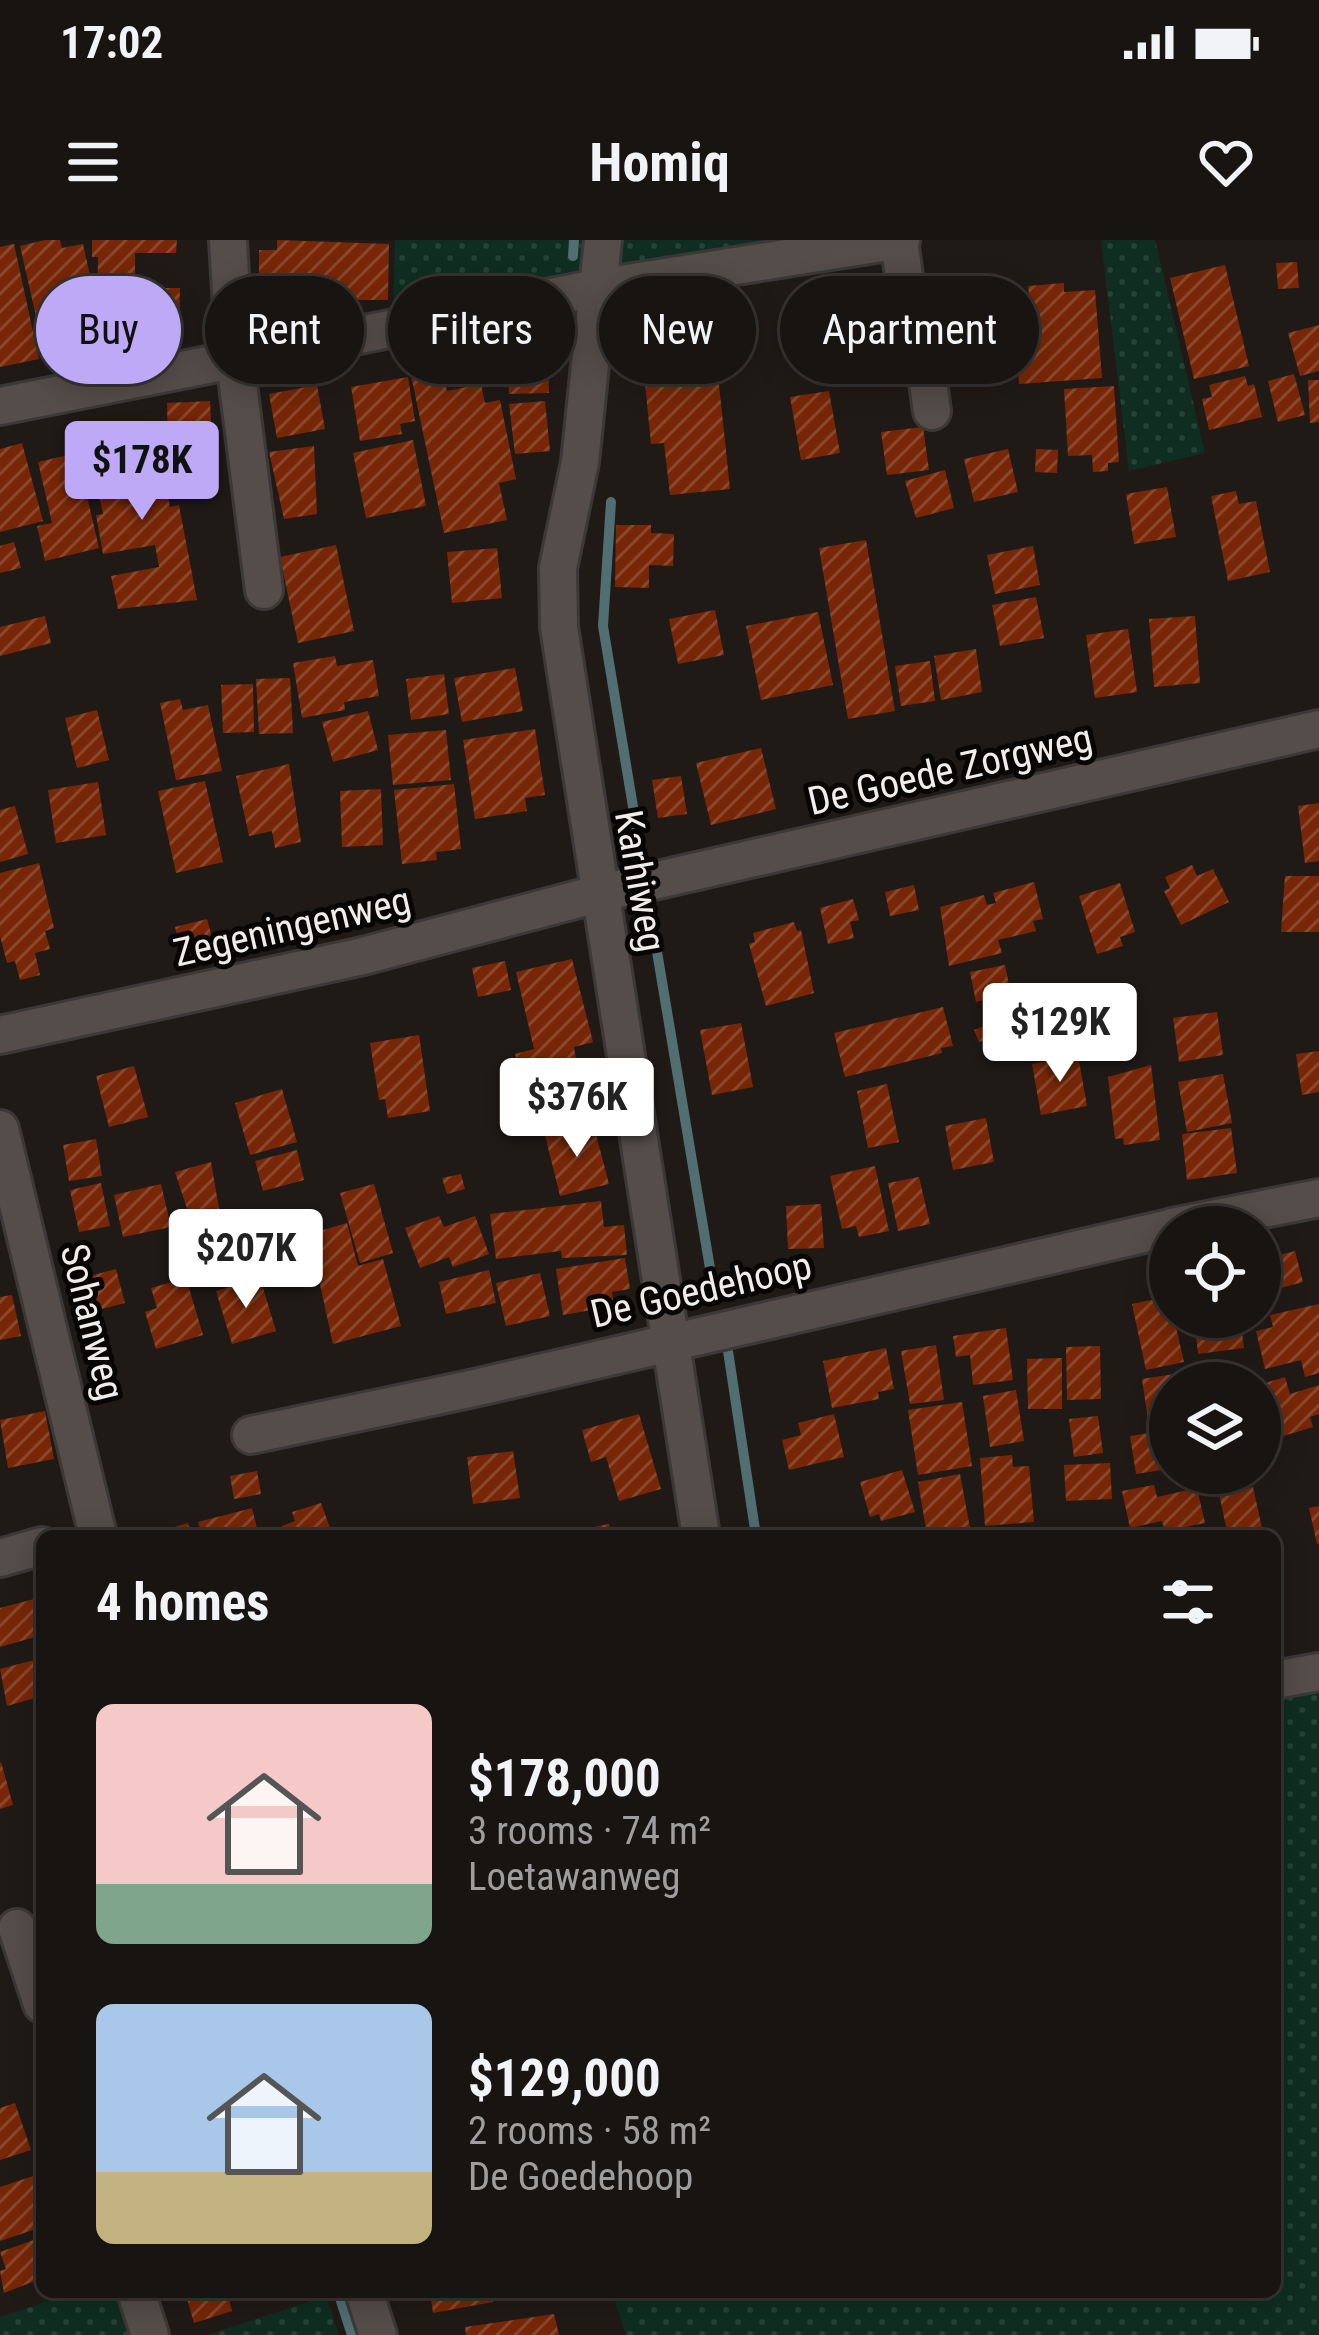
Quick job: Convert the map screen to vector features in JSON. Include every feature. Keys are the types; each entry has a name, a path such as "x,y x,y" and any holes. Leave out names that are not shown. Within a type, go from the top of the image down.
{"street":[{"path":"228,240 230,276"},
{"name":"Karhiweg","path":"602,276 603,240"},
{"path":"672,276 900,240 908,298 920,319 932,412"},
{"path":"364,335 599,288"},
{"name":"Karhiweg","path":"599,311 580,462 558,568 559,627 573,746 601,893 700,1530"},
{"path":"0,406 205,367"},
{"path":"238,384 264,590"},
{"name":"De Goede Zorgweg","path":"601,893 1319,729"},
{"name":"Zegeningenweg","path":"0,1035 363,956 601,893"},
{"name":"Sohanweg","path":"0,1129 87,1472 91,1530"},
{"name":"De Goedehoop","path":"1278,1206 1319,1198"},
{"name":"De Goedehoop","path":"251,1435 470,1390 671,1339 1149,1232"},
{"path":"0,1558 36,1548"},
{"path":"1281,1679 1319,1672"},
{"path":"20,1928 36,1983"},
{"path":"138,2298 150,2335"},
{"path":"366,2298 378,2335"}],"green space":[{"path":"395,240 595,240 580,276 575,277 394,276"},
{"path":"616,240 792,240 621,269"},
{"path":"1101,240 1155,240 1205,453 1129,471"},
{"path":"1319,1685 1319,2335 626,2335 614,2298 1281,2298 1281,1692"},
{"path":"58,2298 126,2298 139,2335 0,2335 0,2317"},
{"path":"327,2298 339,2335 207,2335"}],"building":[{"path":"45,240 60,240 62,248 83,244 90,276 36,276 36,316 20,246"},
{"path":"92,240 177,240 176,253 135,253 135,276 98,276 98,257 92,257"},
{"path":"277,240 389,244 388,300 364,300 364,276 259,276 259,250 277,250"},
{"path":"14,244 36,360 0,367 0,247"},
{"path":"1297,262 1299,288 1278,289 1276,263"},
{"path":"1225,265 1249,366 1194,379 1170,278"},
{"path":"1064,283 1064,292 1095,290 1102,378 1039,383 1039,285"},
{"path":"1319,325 1319,371 1300,376 1288,333"},
{"path":"1294,374 1305,415 1278,422 1268,381"},
{"path":"1245,376 1248,386 1254,384 1262,417 1209,430 1202,399 1212,397 1209,385"},
{"path":"1308,380 1319,380 1319,422 1310,423"},
{"path":"388,381 409,384 415,421 400,424 402,434 360,441 351,387"},
{"path":"413,384 445,384 447,391 481,384 485,403 500,400 516,479 499,483 507,520 444,533"},
{"path":"509,384 549,384 549,393 509,394"},
{"path":"645,384 719,384 730,489 670,495 664,443 651,444"},
{"path":"317,385 325,429 277,438 269,394"},
{"path":"1114,386 1119,462 1108,463 1108,471 1093,472 1092,455 1068,456 1064,389"},
{"path":"829,391 840,453 801,460 790,397"},
{"path":"210,401 212,443 168,446 167,403"},
{"path":"545,401 550,451 515,454 509,404"},
{"path":"923,427 929,470 887,475 881,432"},
{"path":"156,436 170,507 179,505 197,600 118,609 111,576 159,567 155,545 103,554 96,515 103,514 90,448"},
{"path":"413,440 426,506 366,518 353,453"},
{"path":"22,443 43,521 0,532 0,449"},
{"path":"314,446 317,514 284,519 269,452"},
{"path":"1008,449 1018,492 974,502 964,459"},
{"path":"1036,449 1058,450 1057,473 1035,472"},
{"path":"77,453 99,548 45,561 37,526 52,523 38,462"},
{"path":"945,470 954,508 916,518 905,481"},
{"path":"1167,487 1176,537 1134,544 1126,494"},
{"path":"1236,491 1239,504 1256,501 1270,572 1228,581 1211,496"},
{"path":"616,525 651,525 651,533 674,534 673,566 649,565 649,588 615,587"},
{"path":"866,540 895,711 848,719 819,548"},
{"path":"14,542 21,568 0,573 0,546"},
{"path":"336,545 354,631 298,643 280,557"},
{"path":"1033,546 1040,585 995,594 987,555"},
{"path":"497,548 502,598 452,603 447,552"},
{"path":"1036,597 1044,638 1000,646 992,605"},
{"path":"715,610 724,655 678,664 669,619"},
{"path":"818,612 833,685 761,700 746,626"},
{"path":"45,616 51,643 0,656 0,627"},
{"path":"1195,616 1200,683 1154,687 1149,619"},
{"path":"1128,629 1137,692 1095,698 1086,635"},
{"path":"976,649 982,692 941,700 934,656"},
{"path":"335,656 337,666 373,660 379,696 344,702 345,710 302,718 293,663"},
{"path":"930,661 935,701 901,706 895,666"},
{"path":"515,668 523,711 462,722 454,678"},
{"path":"444,674 449,714 411,720 406,679"},
{"path":"290,678 293,733 259,734 256,679"},
{"path":"253,684 254,732 223,733 221,685"},
{"path":"180,699 183,710 208,705 222,771 176,780 160,703"},
{"path":"97,710 109,760 77,768 65,718"},
{"path":"368,711 378,750 333,762 322,722"},
{"path":"535,729 545,795 525,798 527,811 475,819 463,740"},
{"path":"446,730 451,780 393,785 388,735"},
{"path":"761,748 776,809 711,825 696,763"},
{"path":"289,764 301,842 275,848 272,831 249,836 236,776"},
{"path":"681,776 687,814 658,818 652,780"},
{"path":"205,781 223,862 176,873 158,791"},
{"path":"98,782 106,835 56,843 48,790"},
{"path":"454,784 461,849 436,852 437,860 402,864 394,790"},
{"path":"381,789 383,845 342,847 340,791"},
{"path":"1319,803 1319,861 1305,863 1298,806"},
{"path":"15,806 28,854 0,862 0,810"},
{"path":"39,863 54,928 45,931 50,949 35,953 40,975 20,980 15,961 7,963 0,936 0,873"},
{"path":"1192,865 1197,876 1213,869 1229,902 1181,925 1164,891 1170,888 1165,877"},
{"path":"1285,876 1319,876 1319,932 1281,932"},
{"path":"1034,882 1043,919 1033,921 1036,931 998,940 1002,953 949,966 940,907 984,895 987,905 996,903 993,893"},
{"path":"1120,883 1135,932 1120,937 1123,946 1097,954 1079,896"},
{"path":"914,885 919,910 890,916 885,892"},
{"path":"853,899 859,920 850,922 854,938 828,944 820,908"},
{"path":"207,919 214,944 181,952 175,927"},
{"path":"794,922 797,931 801,930 814,993 766,1006 749,944 755,942 753,933"},
{"path":"572,959 593,1042 574,1047 576,1060 520,1074 515,1054 534,1049 516,972"},
{"path":"505,961 511,990 478,997 472,968"},
{"path":"1005,965 1011,994 976,1002 970,972"},
{"path":"943,1007 953,1046 941,1048 942,1053 845,1077 834,1033"},
{"path":"1217,1012 1223,1055 1179,1062 1173,1018"},
{"path":"741,1023 753,1087 712,1095 700,1030"},
{"path":"993,1023 998,1035 979,1042 974,1030"},
{"path":"1022,1025 1024,1036 1002,1041 1000,1029"},
{"path":"419,1035 430,1111 388,1118 385,1099 379,1100 370,1043"},
{"path":"1319,1051 1319,1092 1302,1095 1296,1054"},
{"path":"1078,1055 1087,1106 1041,1115 1032,1064"},
{"path":"1151,1065 1160,1140 1124,1145 1123,1138 1115,1139 1108,1077"},
{"path":"134,1066 148,1117 109,1127 96,1076"},
{"path":"1223,1074 1232,1123 1187,1132 1178,1082"},
{"path":"887,1084 899,1142 868,1148 857,1091"},
{"path":"282,1089 297,1142 250,1155 235,1103"},
{"path":"986,1118 994,1162 953,1170 945,1126"},
{"path":"593,1123 609,1184 560,1196 545,1135"},
{"path":"1231,1128 1237,1173 1187,1180 1182,1134"},
{"path":"96,1139 102,1176 69,1181 63,1145"},
{"path":"297,1150 304,1180 263,1191 255,1161"},
{"path":"211,1162 221,1220 193,1227 175,1172"},
{"path":"875,1166 889,1231 859,1237 856,1226 842,1229 830,1176"},
{"path":"461,1174 465,1189 447,1194 442,1178"},
{"path":"919,1177 930,1224 898,1231 888,1183"},
{"path":"101,1183 110,1226 79,1232 70,1190"},
{"path":"161,1184 171,1227 123,1237 114,1195"},
{"path":"374,1184 393,1253 360,1263 340,1193"},
{"path":"601,1201 604,1227 624,1225 627,1255 562,1258 561,1251 496,1259 490,1214"},
{"path":"821,1204 824,1248 788,1249 786,1206"},
{"path":"439,1216 444,1227 475,1216 489,1254 453,1267 449,1257 420,1268 405,1228"},
{"path":"347,1223 358,1266 383,1259 401,1326 333,1344 309,1234"},
{"path":"1295,1251 1303,1282 1281,1288 1281,1255"},
{"path":"625,1258 630,1289 612,1292 614,1306 563,1315 556,1269"},
{"path":"116,1269 125,1303 94,1311 86,1277"},
{"path":"489,1270 496,1303 446,1314 439,1282"},
{"path":"540,1273 550,1316 506,1326 496,1283"},
{"path":"186,1278 203,1335 156,1349 145,1312 157,1308 151,1288"},
{"path":"260,1278 276,1331 232,1344 216,1291"},
{"path":"12,1295 21,1336 0,1340 0,1297"},
{"path":"1149,1300 1149,1338 1179,1338 1184,1362 1149,1362 1146,1370 1132,1304"},
{"path":"1319,1304 1319,1373 1305,1377 1301,1360 1281,1365 1263,1362 1258,1338 1281,1338 1281,1313"},
{"path":"1006,1328 1013,1380 973,1385 970,1355 956,1357 953,1336"},
{"path":"1196,1338 1243,1338 1244,1348 1198,1354"},
{"path":"936,1345 944,1400 910,1404 901,1351"},
{"path":"1100,1346 1101,1399 1067,1400 1066,1347"},
{"path":"886,1348 894,1389 878,1392 879,1399 832,1408 823,1361"},
{"path":"1062,1358 1062,1409 1028,1409 1027,1359"},
{"path":"1285,1377 1290,1394 1319,1385 1319,1414 1310,1417 1313,1427 1281,1437 1281,1378"},
{"path":"1149,1378 1149,1426 1142,1379"},
{"path":"1016,1390 1024,1441 990,1447 983,1396"},
{"path":"962,1402 972,1466 918,1475 908,1410"},
{"path":"45,1411 54,1459 8,1468 0,1420"},
{"path":"639,1414 661,1489 619,1501 606,1457 591,1462 582,1430"},
{"path":"834,1414 844,1457 789,1470 782,1440 801,1435 798,1423"},
{"path":"1098,1416 1103,1453 1074,1457 1069,1419"},
{"path":"1149,1433 1149,1472 1136,1474 1130,1436"},
{"path":"513,1451 520,1498 473,1504 467,1457"},
{"path":"1012,1455 1013,1467 1029,1466 1034,1522 985,1526 980,1458"},
{"path":"1110,1463 1112,1499 1066,1501 1064,1465"},
{"path":"902,1470 915,1512 881,1521 879,1514 870,1517 860,1482"},
{"path":"257,1471 261,1494 234,1499 230,1476"},
{"path":"960,1474 970,1528 926,1530 918,1482"},
{"path":"1149,1486 1149,1494 1157,1497 1198,1494 1205,1523 1165,1530 1162,1521 1130,1528 1122,1491"},
{"path":"1219,1494 1255,1494 1262,1528 1227,1530"},
{"path":"321,1503 331,1530 283,1530 282,1526 295,1521 292,1512"},
{"path":"1319,1506 1319,1544 1317,1544 1309,1508"},
{"path":"252,1508 258,1530 200,1530 198,1522"},
{"path":"609,1524 610,1530 579,1530"},
{"path":"36,1593 36,1637 0,1647 0,1608 34,1599"},
{"path":"34,1660 36,1698 7,1706 0,1669"},
{"path":"0,1763 13,1805 0,1809"},
{"path":"15,2103 31,2150 0,2160 0,2108"},
{"path":"36,2175 36,2229 0,2241 0,2187"},
{"path":"36,2239 36,2283 4,2293 0,2271 6,2269 0,2252"},
{"path":"187,2298 229,2298 232,2311 194,2323"},
{"path":"431,2298 492,2298 493,2302 433,2313"},
{"path":"554,2314 559,2335 466,2335 465,2327"}],"waterway":[{"path":"573,256 574,240"},
{"path":"611,502 603,626 639,843"},
{"path":"650,910 713,1286"},
{"path":"728,1351 755,1530"},
{"path":"340,2298 352,2335"}]}
